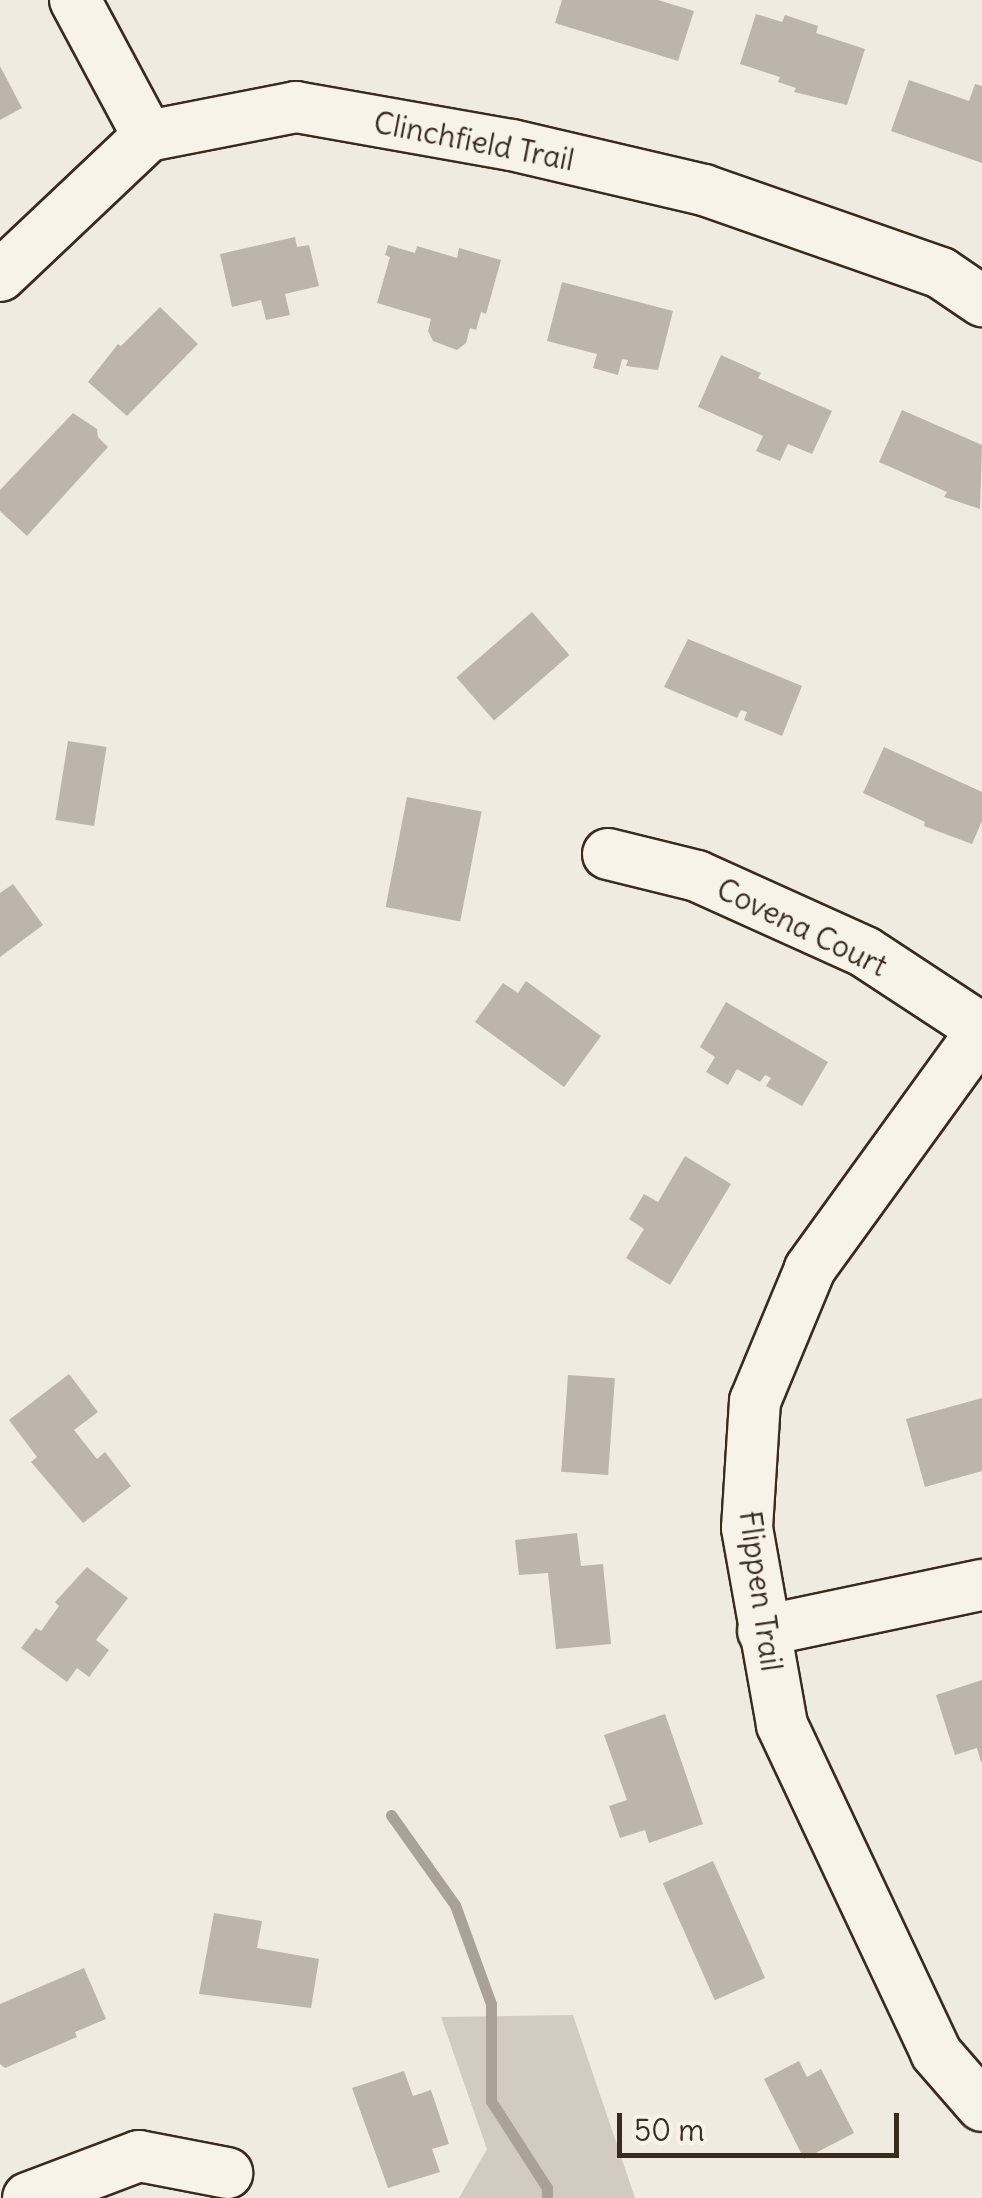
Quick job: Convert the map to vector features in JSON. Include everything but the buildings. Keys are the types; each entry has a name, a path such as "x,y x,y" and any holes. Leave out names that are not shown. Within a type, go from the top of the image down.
{"street":[{"path":"0,276 148,136 74,0"},
{"name":"Clinchfield Trail","path":"148,136 296,108 512,146 704,190 941,273 982,300"},
{"name":"Covena Court","path":"608,854 697,876 864,952 982,1030"},
{"name":"Flippen Trail","path":"982,1030 810,1269 754,1401 747,1528 762,1631 782,1725 840,1856 936,2053 982,2106"},
{"path":"762,1631 982,1585"},
{"path":"28,2198 138,2156 227,2173"}],"shaded area":[{"path":"573,2015 635,2198 459,2198 487,2149 441,2017"}],"waterway":[{"path":"391,1815 455,1905 491,2004 491,2101 547,2188 547,2198"}]}
